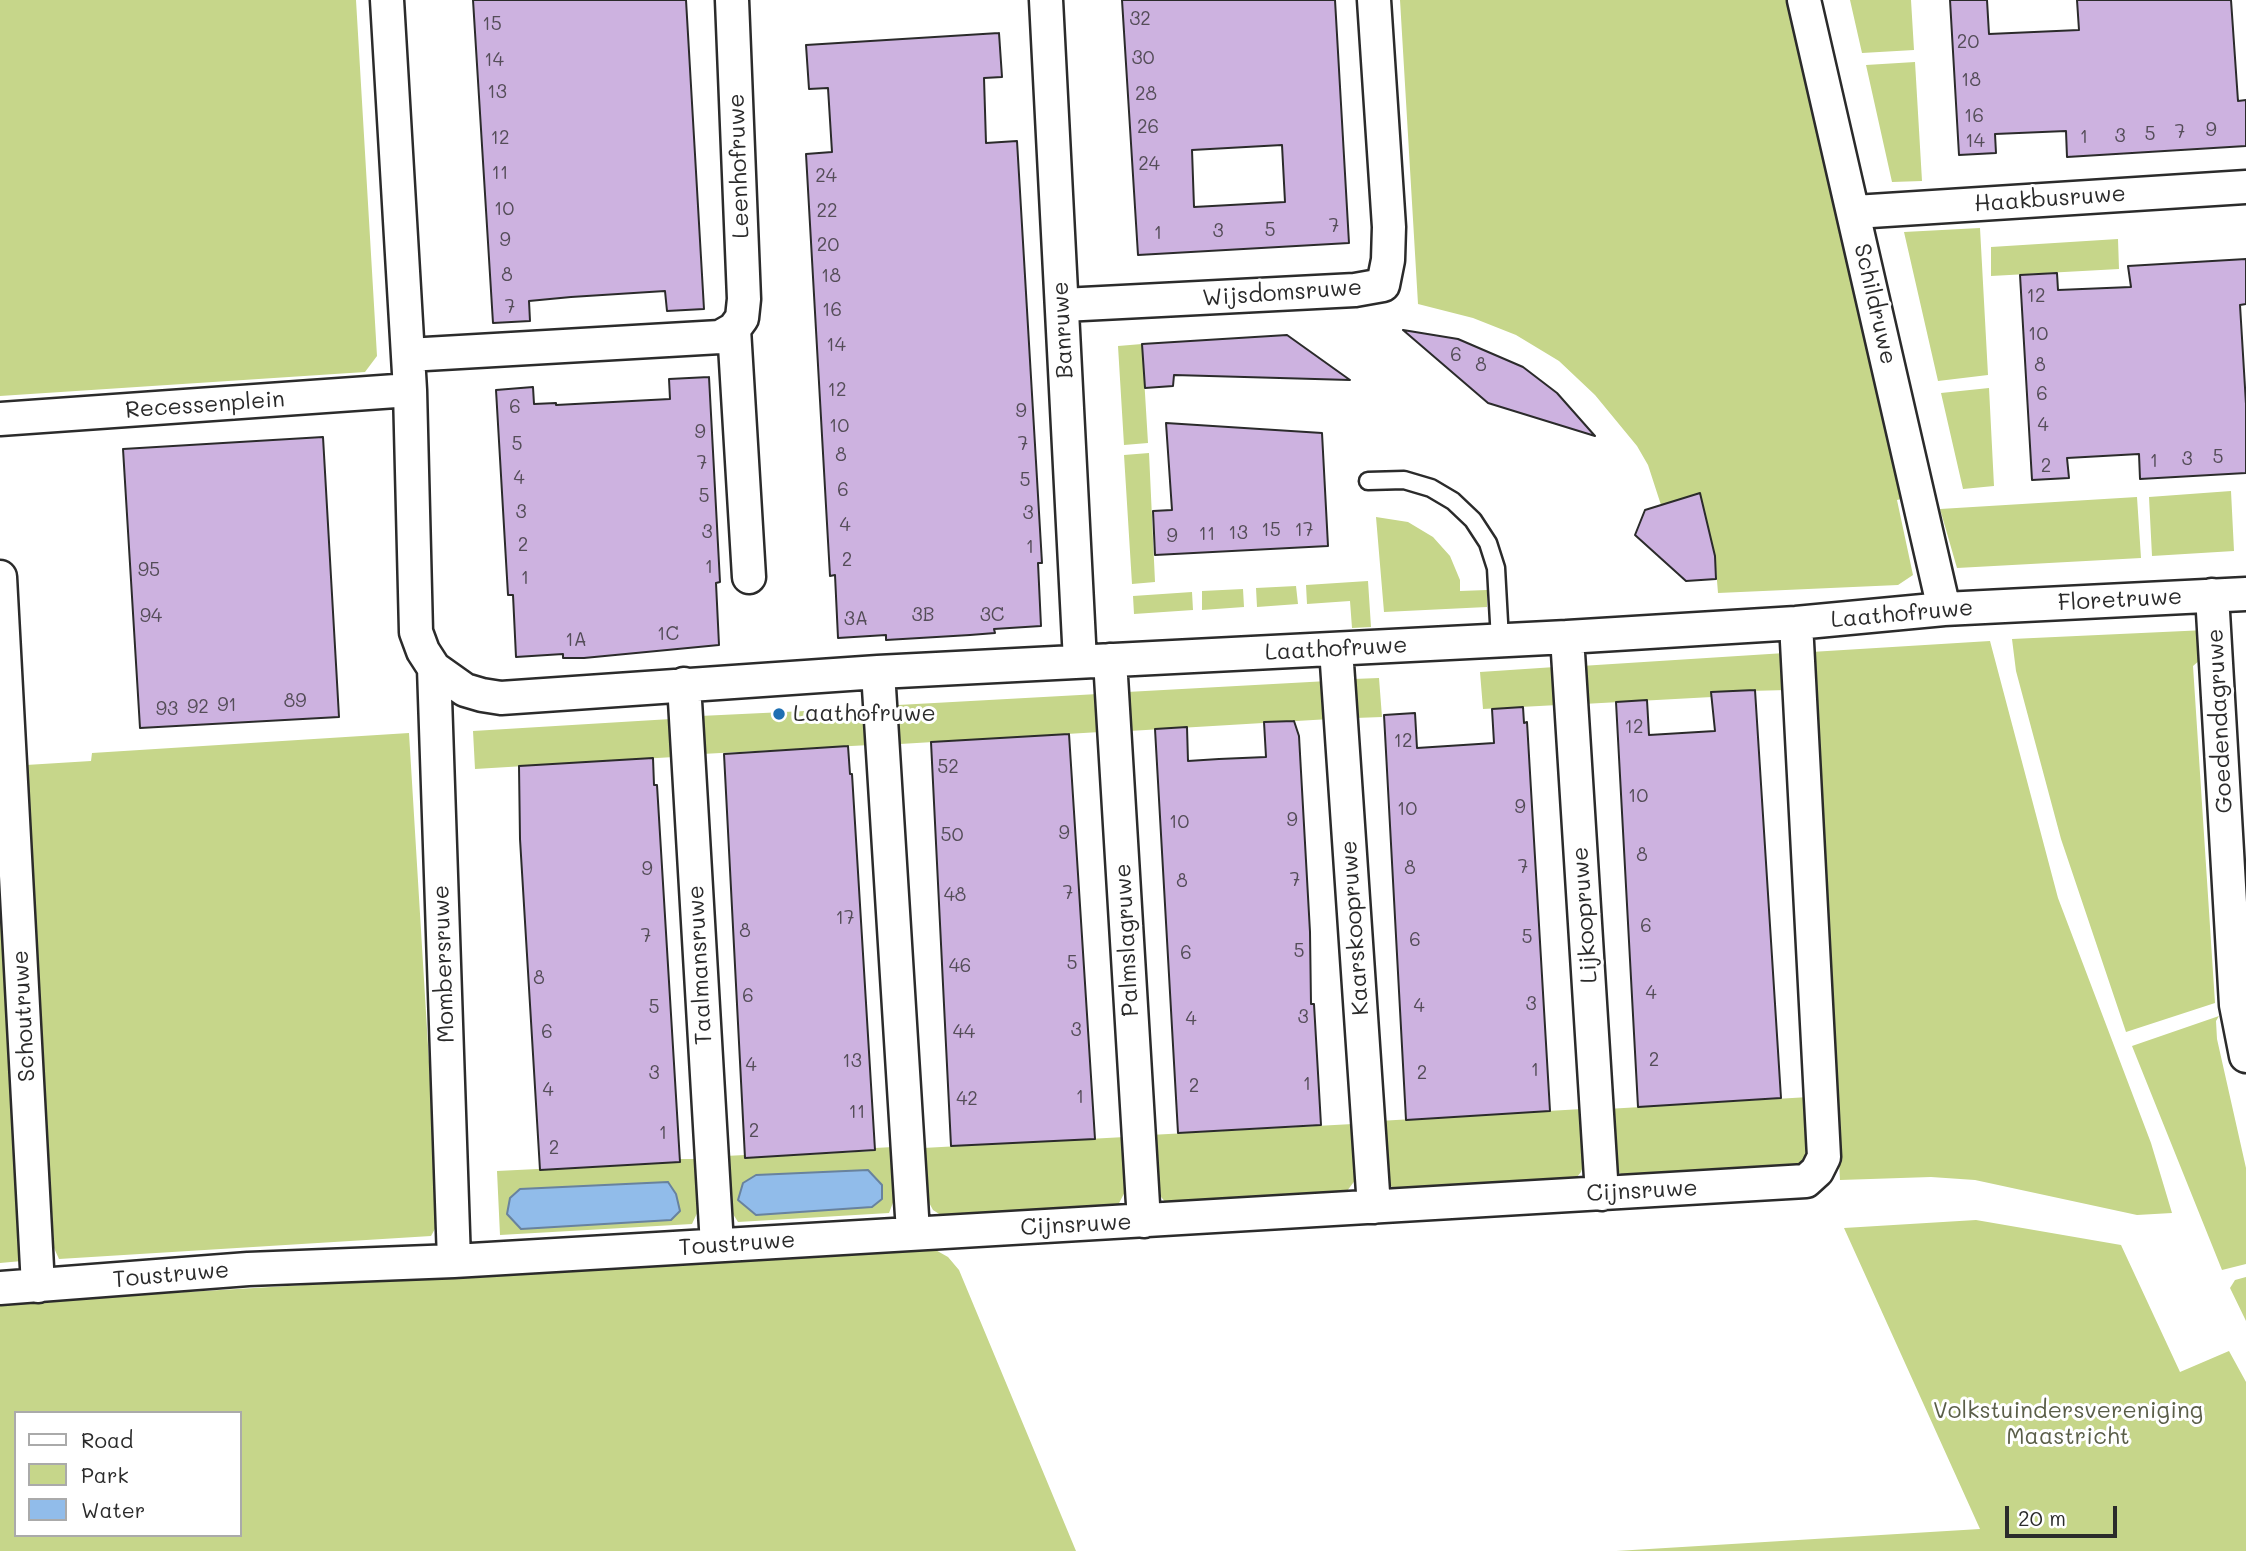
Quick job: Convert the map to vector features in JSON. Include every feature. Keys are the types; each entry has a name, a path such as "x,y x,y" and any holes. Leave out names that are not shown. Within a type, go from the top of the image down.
{"street":[{"path":"387,0 410,390 416,632 423,651 434,668"},
{"name":"Leenhofruwe","path":"732,0 744,299 742,318 734,329 749,577"},
{"name":"Banruwe","path":"1046,0 1063,305 1095,660"},
{"name":"Wijsdomsruwe","path":"1063,305 1355,290 1383,285 1388,260 1388,227 1374,0"},
{"name":"Schildruwe","path":"1804,0 1855,212 1944,609"},
{"name":"Haakbusruwe","path":"1855,212 2246,187"},
{"path":"408,355 720,337 734,329"},
{"name":"Recessenplein","path":"0,419 410,390"},
{"name":"Schoutruwe","path":"0,577 38,1286"},
{"name":"Floretruwe","path":"1994,607 2246,594"},
{"name":"Goedendagruwe","path":"2212,595 2236,1005 2246,1056"},
{"name":"Laathofruwe","path":"434,668 465,690 501,698 878,672 1567,637 1994,607"},
{"name":"Cijnsruwe","path":"913,1232 1144,1221 1806,1181 1817,1171 1824,1157 1796,623"},
{"name":"Lijkoopruwe","path":"1567,637 1602,1194"},
{"name":"Kaarskoopruwe","path":"1336,649 1374,1207"},
{"name":"Palmslagruwe","path":"1095,660 1144,1221"},
{"name":"Mombersruwe","path":"434,668 454,1261"},
{"path":"878,672 913,1232"},
{"name":"Taalmansruwe","path":"684,684 717,1245"},
{"name":"Toustruwe","path":"0,1288 248,1269 454,1261 913,1232"}],"lane":[{"path":"1368,481 1404,480 1431,488 1453,501 1473,520 1488,543 1496,568 1500,640"}],"green space":[{"path":"0,0 356,0 377,356 365,372 0,396"},
{"path":"1400,0 1794,0 1909,497 1897,500 1913,575 1898,585 1718,593 1715,556 1700,493 1661,505 1648,465 1637,446 1595,395 1559,361 1516,335 1473,318 1418,304"},
{"path":"1850,0 1911,0 1914,50 1862,53"},
{"path":"1915,62 1922,181 1892,182 1866,65"},
{"path":"1980,228 1988,375 1938,381 1904,232"},
{"path":"2118,239 2119,269 1991,276 1991,247"},
{"path":"1142,344 1148,443 1124,445 1118,346"},
{"path":"1989,388 1994,486 1963,489 1941,393"},
{"path":"1149,453 1155,582 1132,584 1124,455"},
{"path":"2231,491 2234,551 2152,556 2149,497"},
{"path":"2137,497 2141,558 1957,568 1940,509"},
{"path":"1376,517 1408,522 1433,537 1450,556 1460,580 1460,591 1487,590 1487,607 1384,612"},
{"path":"1368,581 1371,627 1352,628 1350,601 1307,604 1306,585"},
{"path":"1296,586 1298,604 1257,607 1256,588"},
{"path":"1243,589 1244,607 1202,610 1202,591"},
{"path":"1192,592 1193,610 1134,614 1133,596"},
{"path":"2206,630 2207,654 2193,666 2215,1003 2126,1032 2061,839 2016,671 2012,639"},
{"path":"1990,641 2058,898 2151,1143 2172,1213 2137,1215 1975,1180 1931,1177 1840,1180 1811,652"},
{"path":"1785,653 1787,690 1712,692 1712,697 1583,704 1581,666"},
{"path":"1555,667 1558,705 1483,709 1480,672"},
{"path":"1379,678 1382,717 1355,718 1353,679"},
{"path":"1328,681 1330,719 1129,731 1127,692"},
{"path":"1098,694 1100,732 900,744 898,705"},
{"path":"868,708 870,745 702,754 700,716"},
{"path":"671,719 674,757 475,769 473,731"},
{"path":"409,733 438,1210 437,1225 431,1236 59,1259 54,1248 26,765 91,761 92,753"},
{"path":"0,797 22,1261 0,1263"},
{"path":"2219,1016 2216,1021 2217,1039 2246,1168 2246,1264 2222,1270 2132,1046"},
{"path":"1809,1097 1812,1147 1803,1167 1631,1181 1614,1169 1607,1109"},
{"path":"1582,1109 1584,1163 1572,1183 1398,1192 1385,1181 1379,1121"},
{"path":"1353,1124 1356,1179 1344,1195 1167,1204 1156,1191 1150,1135"},
{"path":"1125,1137 1128,1186 1117,1207 947,1219 933,1210 927,1199 923,1148"},
{"path":"893,1147 896,1195 889,1213 738,1222 728,1206 725,1156 745,1155 745,1158 874,1151 875,1148"},
{"path":"680,1159 697,1159 699,1209 692,1224 500,1235 497,1171 679,1162"},
{"name":"Volkstuindersvereniging Maastricht","path":"1976,1220 2121,1245 2180,1372 2229,1351 2246,1382 2246,1551 1616,1551 1980,1529 1844,1228"},
{"path":"932,1248 948,1257 959,1270 1076,1551 0,1551 0,1303"},
{"path":"2246,1277 2246,1321 2230,1288 2235,1280"}],"water":[{"path":"868,1170 882,1185 882,1199 872,1207 756,1215 738,1200 743,1183 756,1175"},
{"path":"668,1182 676,1194 680,1211 671,1220 521,1229 507,1214 510,1198 520,1189"}],"building":[{"path":"473,0 686,0 704,309 667,311 665,291 571,297 529,301 530,321 493,323"},
{"path":"1122,0 1335,0 1349,243 1138,255","holes":["1282,145 1285,202 1194,207 1192,150"]},
{"path":"1950,0 1987,0 1989,34 2079,30 2077,0 2231,0 2238,101 2246,100 2246,146 2067,157 2066,131 1995,134 1996,153 1959,155"},
{"path":"999,33 1002,77 984,78 986,143 1017,141 1042,563 1038,563 1041,626 994,629 995,633 886,640 886,635 838,638 835,575 830,576 806,154 832,152 828,88 809,89 806,45"},
{"path":"2246,259 2246,304 2240,305 2246,404 2246,473 2140,479 2139,454 2067,458 2069,478 2032,480 2020,275 2057,273 2058,290 2131,287 2128,266"},
{"path":"1403,330 1458,339 1523,367 1557,393 1595,436 1488,403"},
{"path":"1287,335 1350,380 1174,375 1173,386 1145,388 1142,344"},
{"path":"709,377 720,582 716,583 719,645 584,658 563,658 563,654 516,657 513,595 508,595 496,390 533,387 534,404 670,399 669,379"},
{"path":"1166,423 1322,433 1328,546 1155,555 1153,511 1172,510"},
{"path":"323,437 339,717 140,728 123,449"},
{"path":"1700,493 1715,556 1716,579 1686,581 1635,535 1645,510"},
{"path":"1755,690 1781,1098 1638,1107 1616,702 1647,700 1649,735 1715,731 1711,692"},
{"path":"1523,707 1524,723 1527,722 1550,1111 1406,1120 1384,715 1415,713 1417,748 1494,743 1492,709"},
{"path":"1294,721 1299,736 1310,932 1311,1004 1314,1004 1321,1125 1178,1133 1155,729 1187,727 1188,761 1266,757 1264,722"},
{"path":"1069,734 1095,1139 951,1146 931,742"},
{"path":"848,746 852,774 875,1150 745,1158 724,754"},
{"path":"653,758 654,785 657,785 680,1162 540,1170 520,839 519,766"}],"place":[{"name":"Laathofruwe","path":"779,714"}]}
